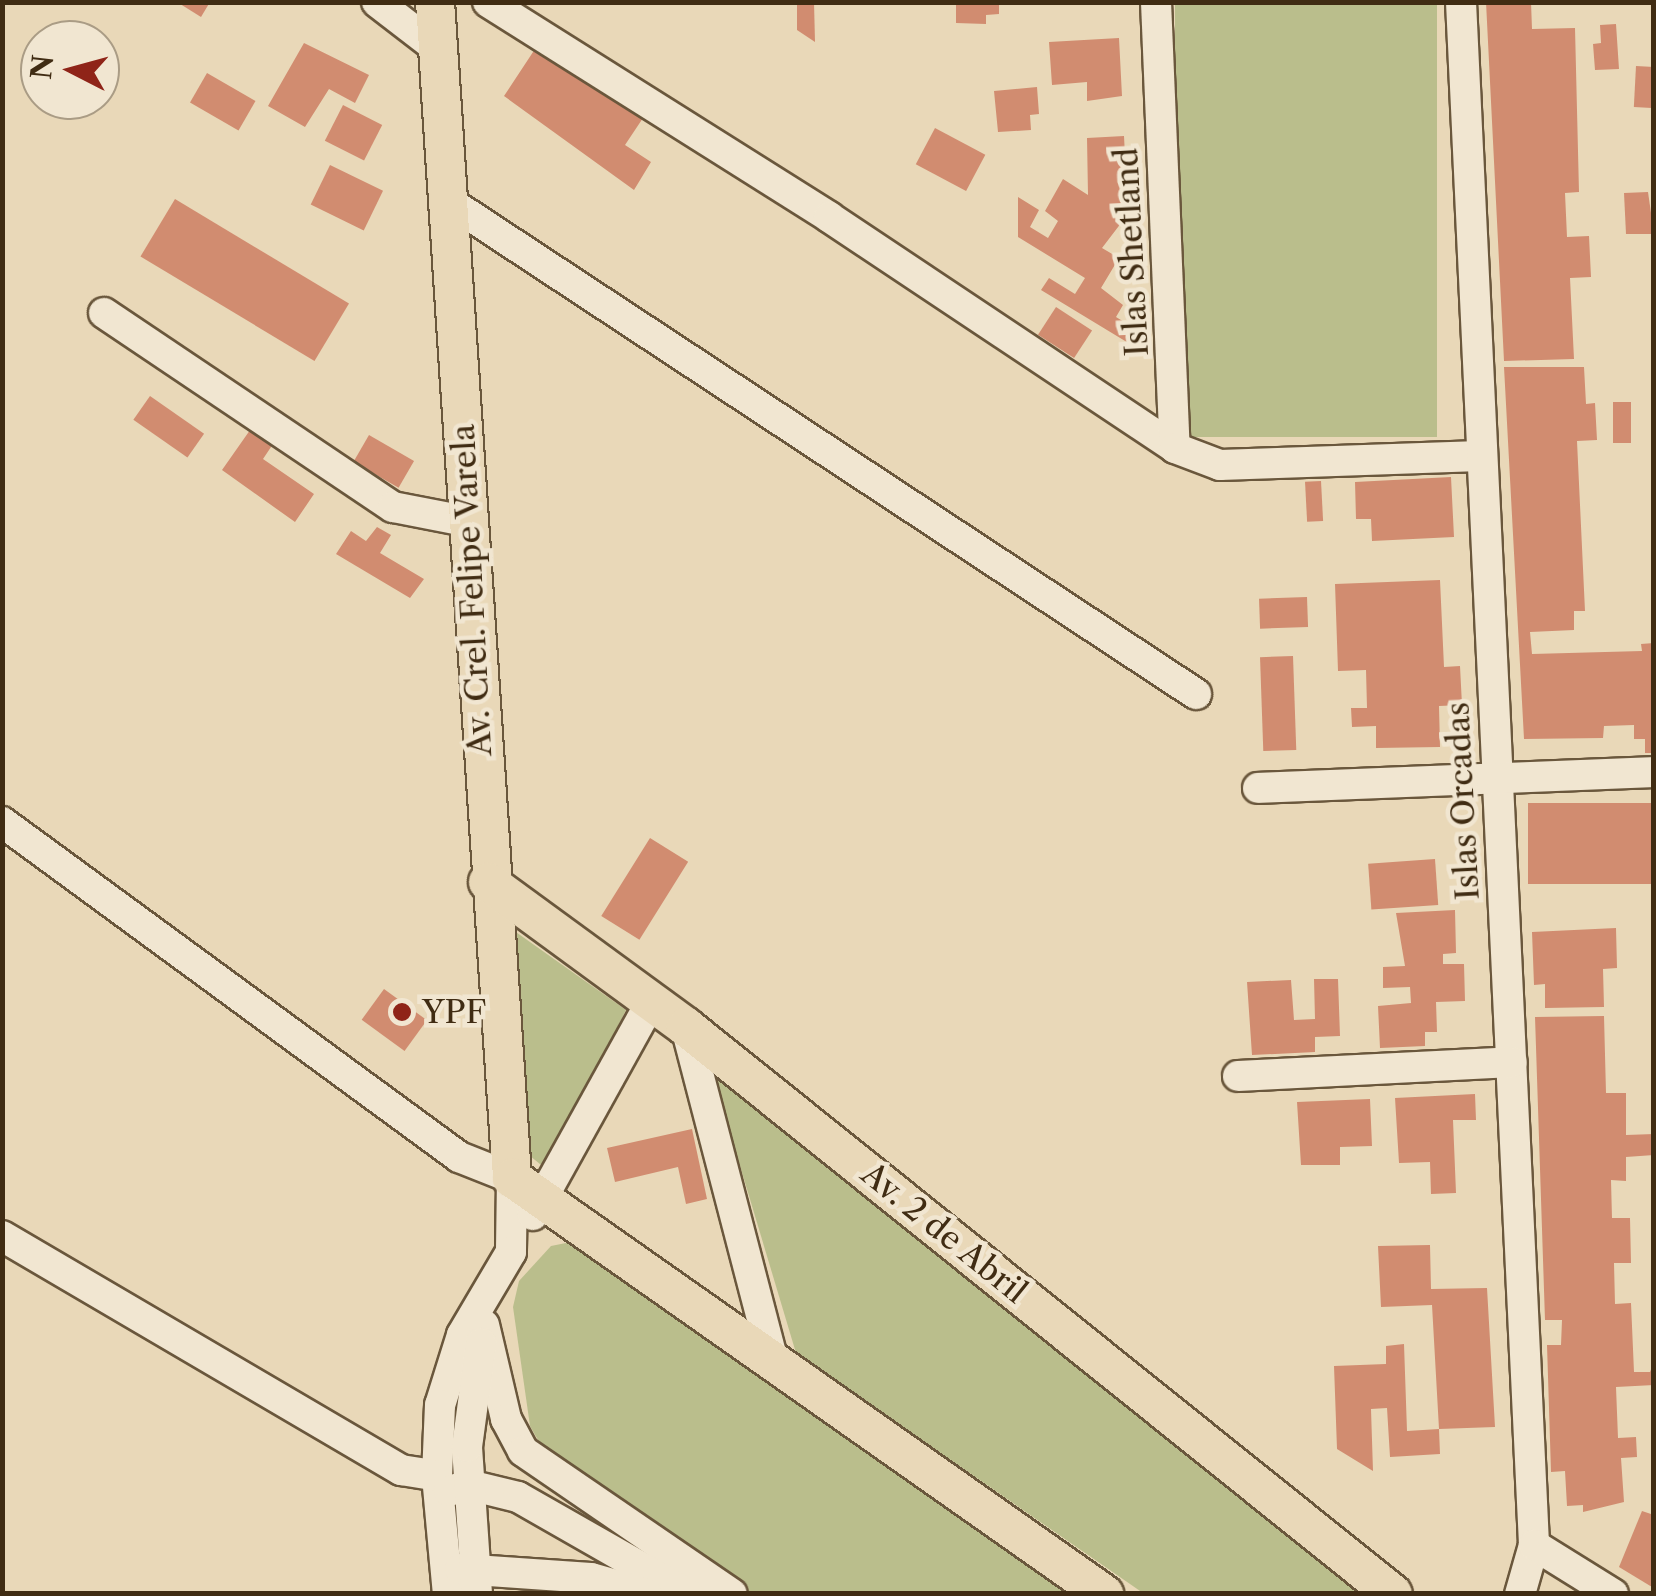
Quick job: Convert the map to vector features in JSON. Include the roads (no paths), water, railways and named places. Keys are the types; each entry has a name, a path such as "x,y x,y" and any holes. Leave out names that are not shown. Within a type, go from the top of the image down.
{"main road":[{"name":"Av. Crel. Felipe Varela","path":"435,2 470,522 488,882 528,1187"},
{"name":"Av. 2 de Abril","path":"488,882 686,1027 1393,1594"},
{"path":"528,1187 1104,1594"}],"street":[{"path":"377,2 438,49"},
{"path":"488,2 829,217 1174,448 1220,466 1480,456"},
{"name":"Islas Shetland","path":"1156,2 1174,448"},
{"name":"Islas Orcadas","path":"1461,2 1534,1545 1520,1594"},
{"path":"448,201 1196,694"},
{"path":"104,313 393,507 470,522"},
{"path":"1258,788 1654,772"},
{"path":"2,822 459,1158 528,1187"},
{"path":"448,1594 438,1499 446,1373 511,1252 528,1187 651,1002"},
{"path":"686,1027 773,1360"},
{"path":"1238,1076 1512,1062"},
{"path":"2,1236 401,1470 438,1499 456,1566 476,1584 590,1578 648,1594"},
{"path":"476,1584 468,1485 470,1409 491,1288"},
{"path":"484,1326 506,1419 523,1450 732,1594"},
{"path":"438,1499 468,1485 518,1497 688,1594"},
{"path":"1534,1545 1612,1594"}],"place":[{"name":"YPF","path":"402,1012"}]}
